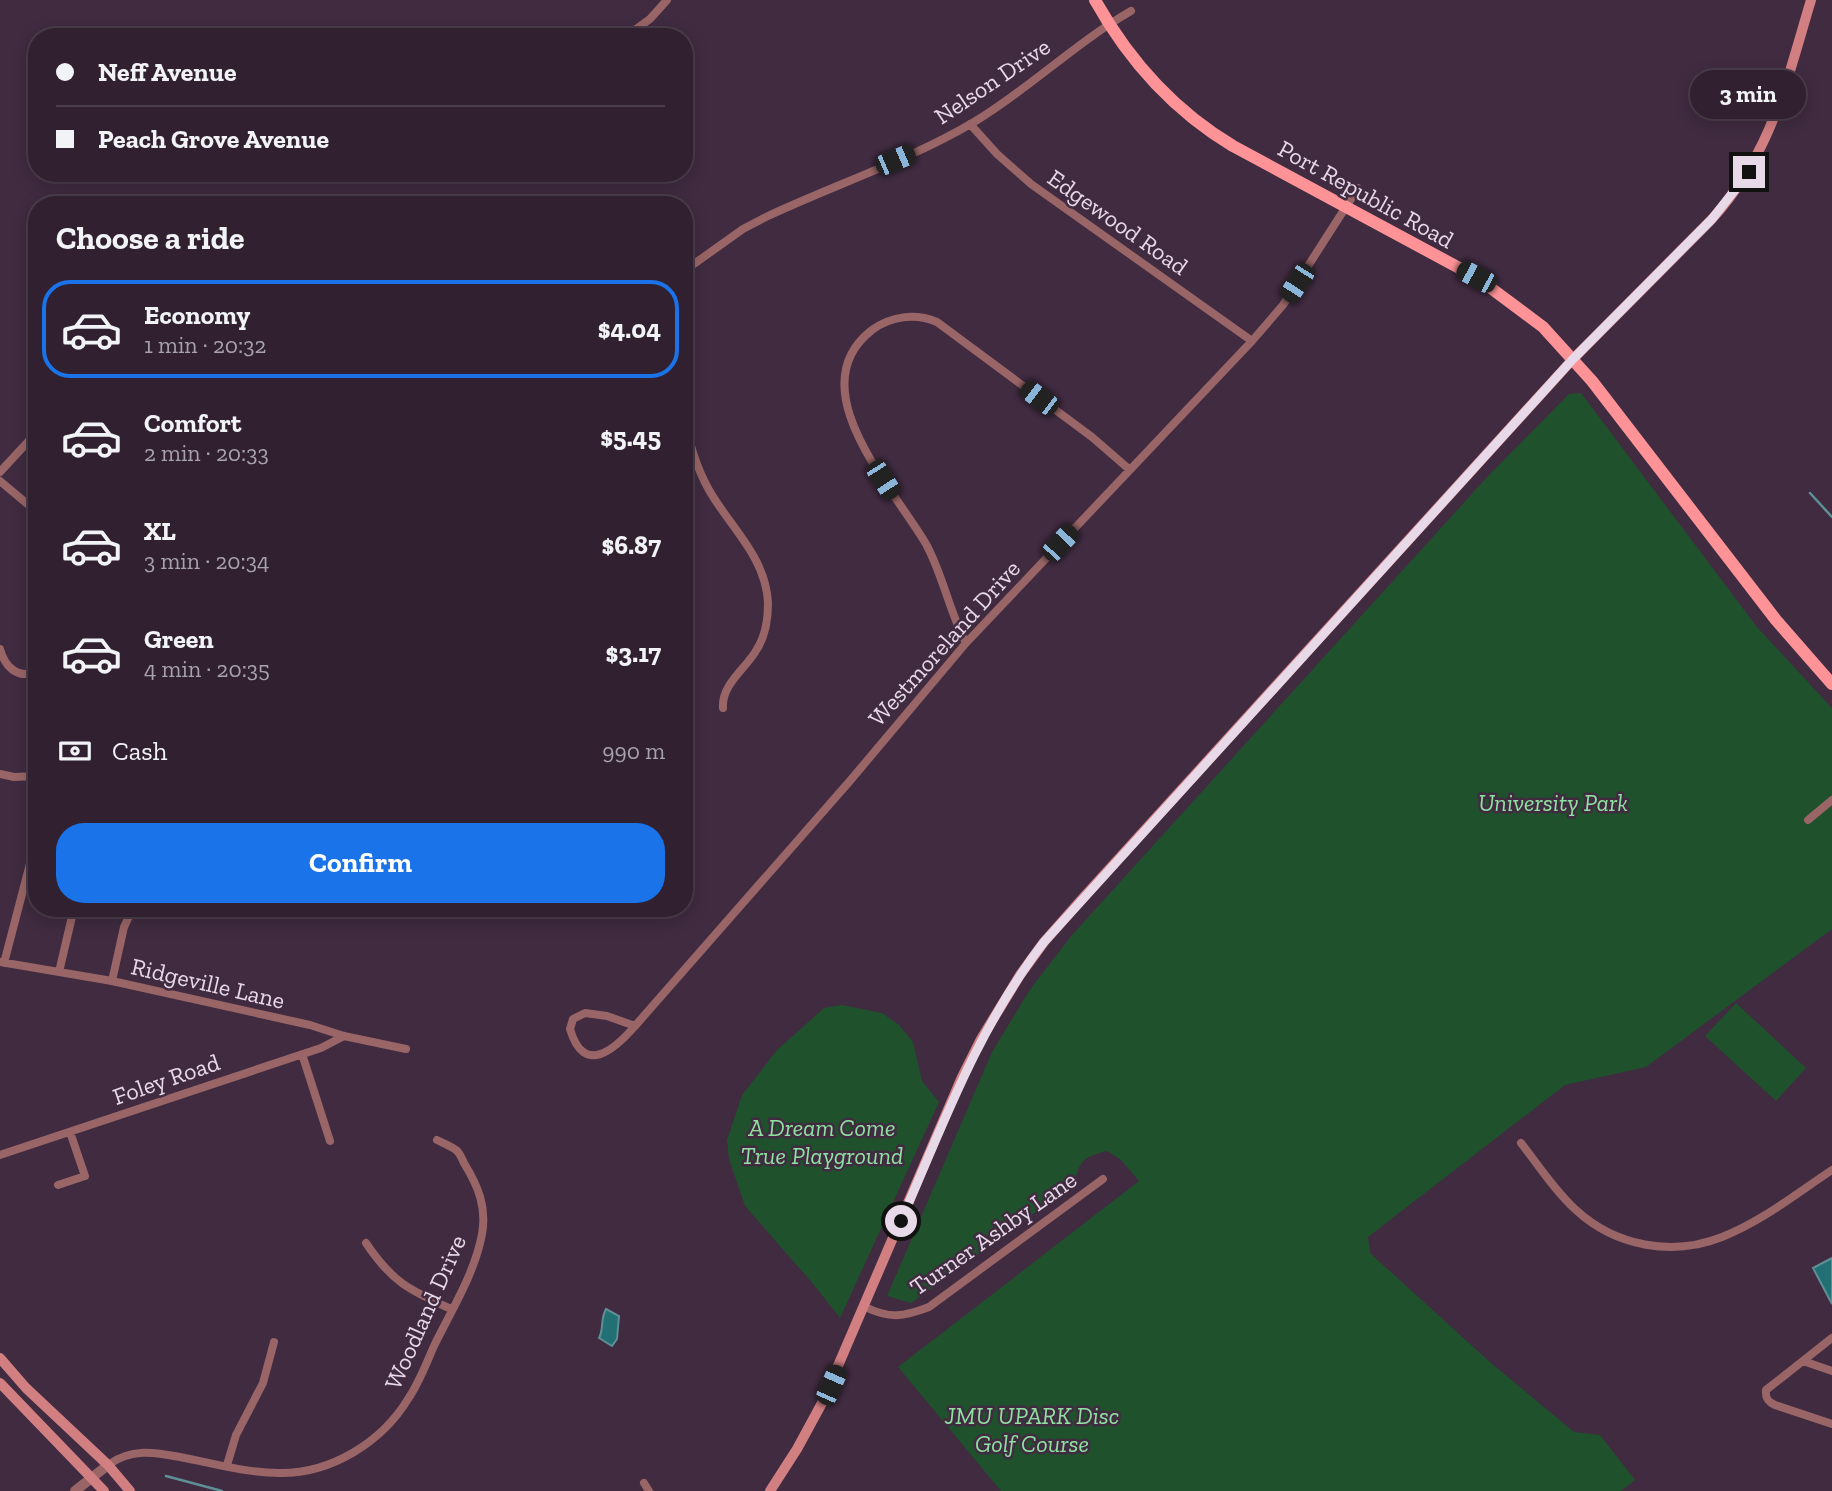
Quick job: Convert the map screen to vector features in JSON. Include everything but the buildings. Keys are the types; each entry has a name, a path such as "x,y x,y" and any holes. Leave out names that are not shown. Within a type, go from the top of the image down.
{"main road":[{"name":"Port Republic Road","path":"1095,0 1148,78 1194,120 1233,146 1495,289 1543,327 1592,381 1781,627 1832,684"},
{"path":"771,1491 818,1413 971,1058 1002,1002 1036,953 1573,359 1712,219 1746,176 1775,119 1811,0"},
{"path":"0,1358 26,1388 108,1465 130,1491"},
{"path":"0,1383 103,1491"}],"street":[{"path":"638,28 667,0"},
{"name":"Nelson Drive","path":"693,265 743,229 766,217 921,149 970,124 1131,11"},
{"name":"Edgewood Road","path":"970,124 997,154 1049,198 1252,341"},
{"name":"Westmoreland Drive","path":"635,1026 607,1016 585,1013 573,1019 570,1029 581,1049 589,1054 597,1055 617,1046 635,1026 849,782 966,643 1252,341 1283,304 1358,188"},
{"path":"966,643 928,550 870,460 848,412 844,389 846,366 860,341 879,325 901,317 918,317 942,324 1092,437 1130,470"},
{"path":"0,472 28,442"},
{"path":"693,449 700,473 713,498 754,555 766,589 767,620 762,639 755,654 724,693 723,708"},
{"path":"0,481 28,504"},
{"path":"0,649 3,662 15,673 28,675"},
{"path":"0,774 28,776"},
{"path":"1808,820 1832,800"},
{"path":"2,962 28,869"},
{"path":"59,972 72,917"},
{"path":"112,981 129,917"},
{"name":"Ridgeville Lane","path":"2,962 112,981 310,1025 344,1037 406,1049"},
{"name":"Foley Road","path":"0,1155 302,1054 344,1037"},
{"path":"302,1054 330,1141"},
{"path":"58,1185 85,1176 70,1132"},
{"name":"Woodland Drive","path":"108,1465 123,1456 147,1452 261,1472 293,1473 326,1465 362,1447 387,1425 408,1400 477,1254 483,1231 480,1193 457,1150 437,1140"},
{"path":"1521,1143 1568,1202 1587,1219 1626,1240 1657,1247 1695,1245 1730,1234 1832,1170"},
{"name":"Turner Ashby Lane","path":"865,1307 884,1315 907,1315 929,1307 1103,1179"},
{"path":"366,1242 382,1267 402,1286 451,1309"},
{"path":"1832,1338 1766,1390 1769,1402 1832,1424"},
{"path":"227,1465 236,1435 263,1383 274,1342"},
{"path":"1803,1361 1832,1371"},
{"path":"75,1491 108,1465"}],"green space":[{"name":"University Park","path":"1581,393 1757,627 1832,708 1832,929 1646,1067 1565,1085 1368,1237 1370,1253 1491,1363 1574,1432 1600,1435 1635,1480 1621,1491 1001,1491 898,1367 1139,1181 1120,1159 1107,1151 1093,1155 1081,1165 1074,1184 911,1303 887,1296 992,1052 1031,988 1072,935 1489,475 1569,394"},
{"path":"1736,1003 1806,1068 1776,1101 1705,1036"},
{"name":"A Dream Come True Playground","path":"842,1005 882,1013 899,1025 913,1042 922,1081 939,1102 840,1318 745,1206 729,1159 727,1140 742,1095 777,1050 824,1008"}],"shaded area":[{"path":"1832,1258 1832,1304 1813,1268"},
{"path":"606,1309 619,1316 617,1339 612,1346 599,1338"}],"waterway":[{"path":"1810,493 1832,517"},
{"path":"166,1476 222,1491"}],"route":[{"path":"901,1221 962,1077 981,1039 1011,988 1044,942 1573,359 1712,219 1749,172"}],"park label":[{"name":"JMU UPARK Disc Golf Course","path":"1032,1429"}]}
